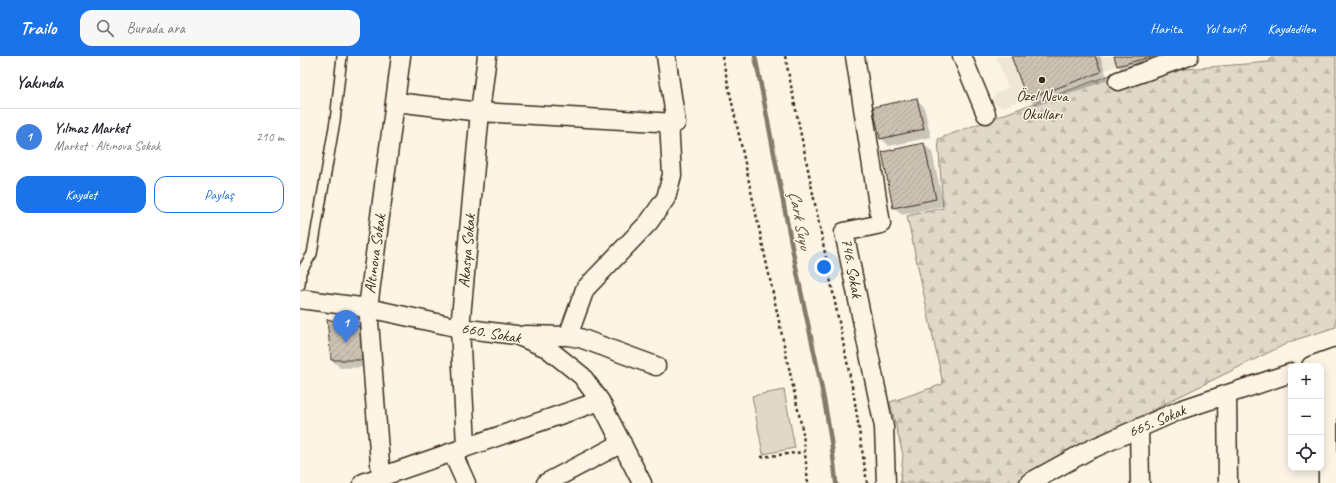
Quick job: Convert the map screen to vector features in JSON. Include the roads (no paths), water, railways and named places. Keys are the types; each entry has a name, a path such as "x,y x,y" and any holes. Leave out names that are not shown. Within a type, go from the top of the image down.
{"street":[{"name":"Altınova Sokak","path":"381,477 368,308 402,56"},
{"name":"Akasya Sokak","path":"459,449 460,328 480,112 487,56"},
{"path":"396,102 480,112 676,123 666,56"},
{"name":"746. Sokak","path":"854,56 881,224 844,232 884,428 886,483"},
{"path":"962,56 986,114"},
{"path":"1118,81 1189,56"},
{"path":"568,336 586,289 649,222 666,198 672,175 669,122"},
{"name":"660. Sokak","path":"300,299 368,308 460,328 516,335 547,348 582,376 600,401 642,483"},
{"path":"516,335 568,336 580,338 656,366"},
{"path":"1320,363 1332,359 1328,483"},
{"name":"665. Sokak","path":"1029,483 1047,478 1087,451 1180,410 1288,374"},
{"path":"1227,394 1228,483"},
{"path":"363,483 600,401"},
{"path":"1139,428 1140,483"},
{"path":"546,483 622,443"},
{"path":"459,449 466,483"}],"lane":[{"path":"300,285 301,272 312,254 335,121 342,56"}],"waterway":[{"name":"Çark Suyu","path":"755,56 792,250 830,431 836,483"}],"place":[{"name":"Özel Neva Okulları","path":"1042,80"},
{"name":"Yılmaz Market","path":"346,343"}]}
